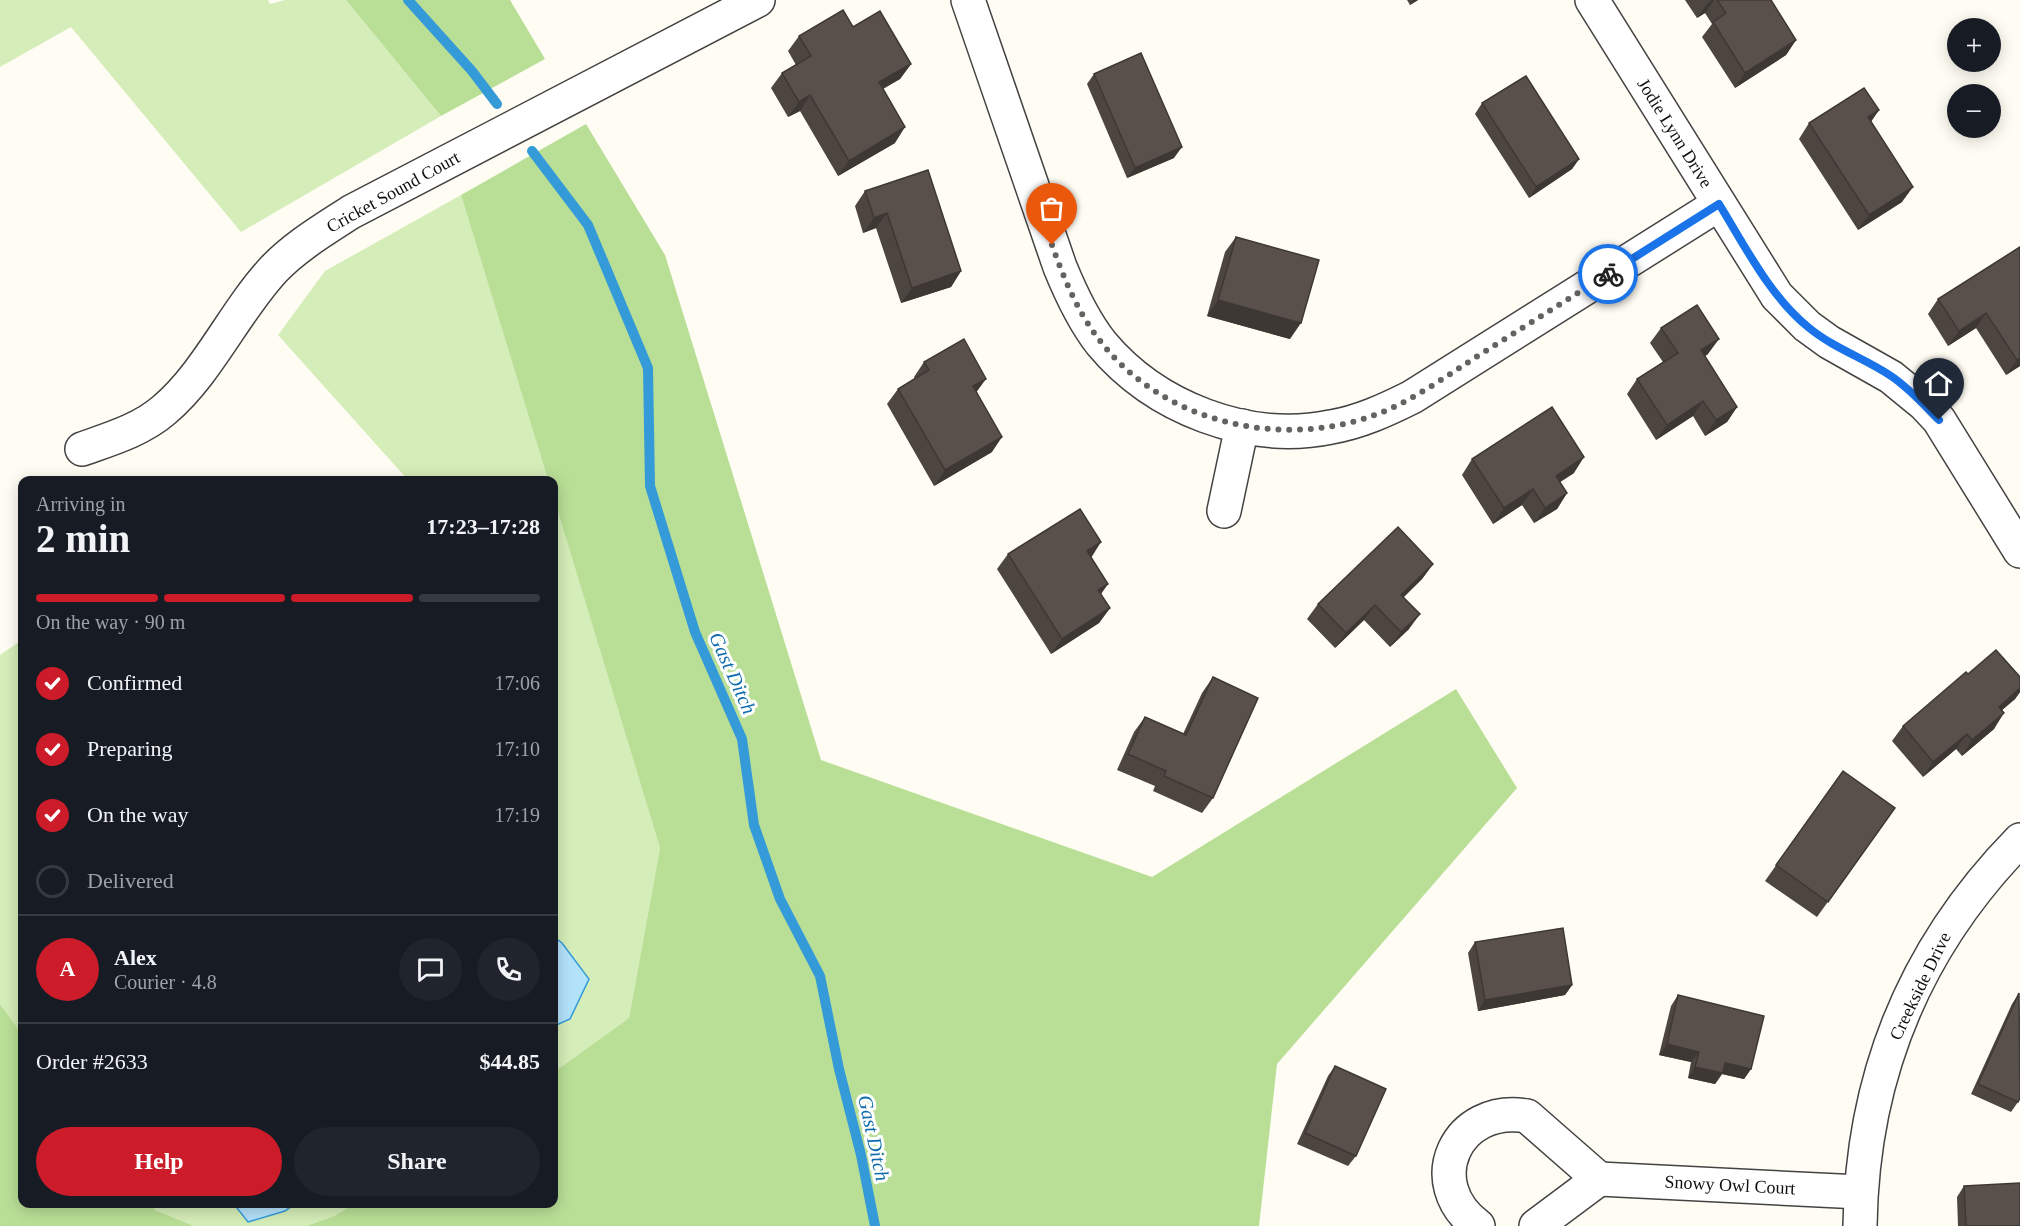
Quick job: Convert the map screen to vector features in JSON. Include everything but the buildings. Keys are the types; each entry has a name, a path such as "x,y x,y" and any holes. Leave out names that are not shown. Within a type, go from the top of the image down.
{"street":[{"name":"Cricket Sound Court","path":"82,449 133,431 164,411 193,378 243,306 275,268 311,238 351,212 759,0"},
{"path":"968,0 1060,267 1077,306 1101,343 1132,374 1167,399 1206,416 1242,426 1286,431 1330,428 1372,416 1412,397 1719,204"},
{"name":"Jodie Lynn Drive","path":"1592,0 1777,296 1807,326 1829,342 1891,376 1939,420 2020,551"},
{"path":"1224,511 1242,426"},
{"name":"Creekside Drive","path":"1860,1226 1860,1192 1865,1145 1879,1081 1900,1018 1934,949 1952,922 1991,870 2020,840"},
{"path":"1478,1226 1465,1216 1453,1198 1449,1176 1452,1154 1463,1135 1480,1121 1512,1113 1527,1116 1599,1179 1536,1226"},
{"name":"Snowy Owl Court","path":"1599,1179 1860,1192"}],"green space":[{"path":"0,0 268,0 270,4 285,0 346,0 441,116 241,232 71,27 0,67"},
{"path":"346,0 510,0 545,59 441,116"},
{"path":"586,124 665,255 821,760 1152,877 1456,689 1517,788 1277,1064 1259,1226 306,1226 334,1216 348,1208 558,1208 558,1069 629,1018 660,848 558,512 558,476 547,476 461,195"},
{"path":"461,195 547,476 404,476 278,335 325,271"},
{"path":"558,512 660,848 629,1018 558,1069 558,1024 570,1019 562,943 558,940"},
{"path":"18,643 18,1029 0,1004 0,655"},
{"path":"0,1004 18,1029 18,1208 154,1208 194,1226 0,1226"},
{"path":"154,1208 237,1208 248,1222 289,1208 348,1208 334,1216 306,1226 194,1226"}],"water":[{"path":"558,940 589,979 570,1019 558,1024"},
{"path":"237,1208 289,1208 285,1211 248,1222"}],"waterway":[{"name":"Gast Ditch","path":"408,0 472,71 497,104"},
{"name":"Gast Ditch","path":"532,151 588,225 648,368 650,486 695,632 742,739 754,825 780,899 820,976 875,1226"}],"way so far":[{"path":"1052,245 1077,306 1101,343 1132,374 1167,399 1206,416 1242,426 1286,431 1330,428 1372,416 1412,397 1608,274"}],"route":[{"path":"1608,274 1719,204 1777,296 1807,326 1829,342 1891,376 1939,420"}]}
